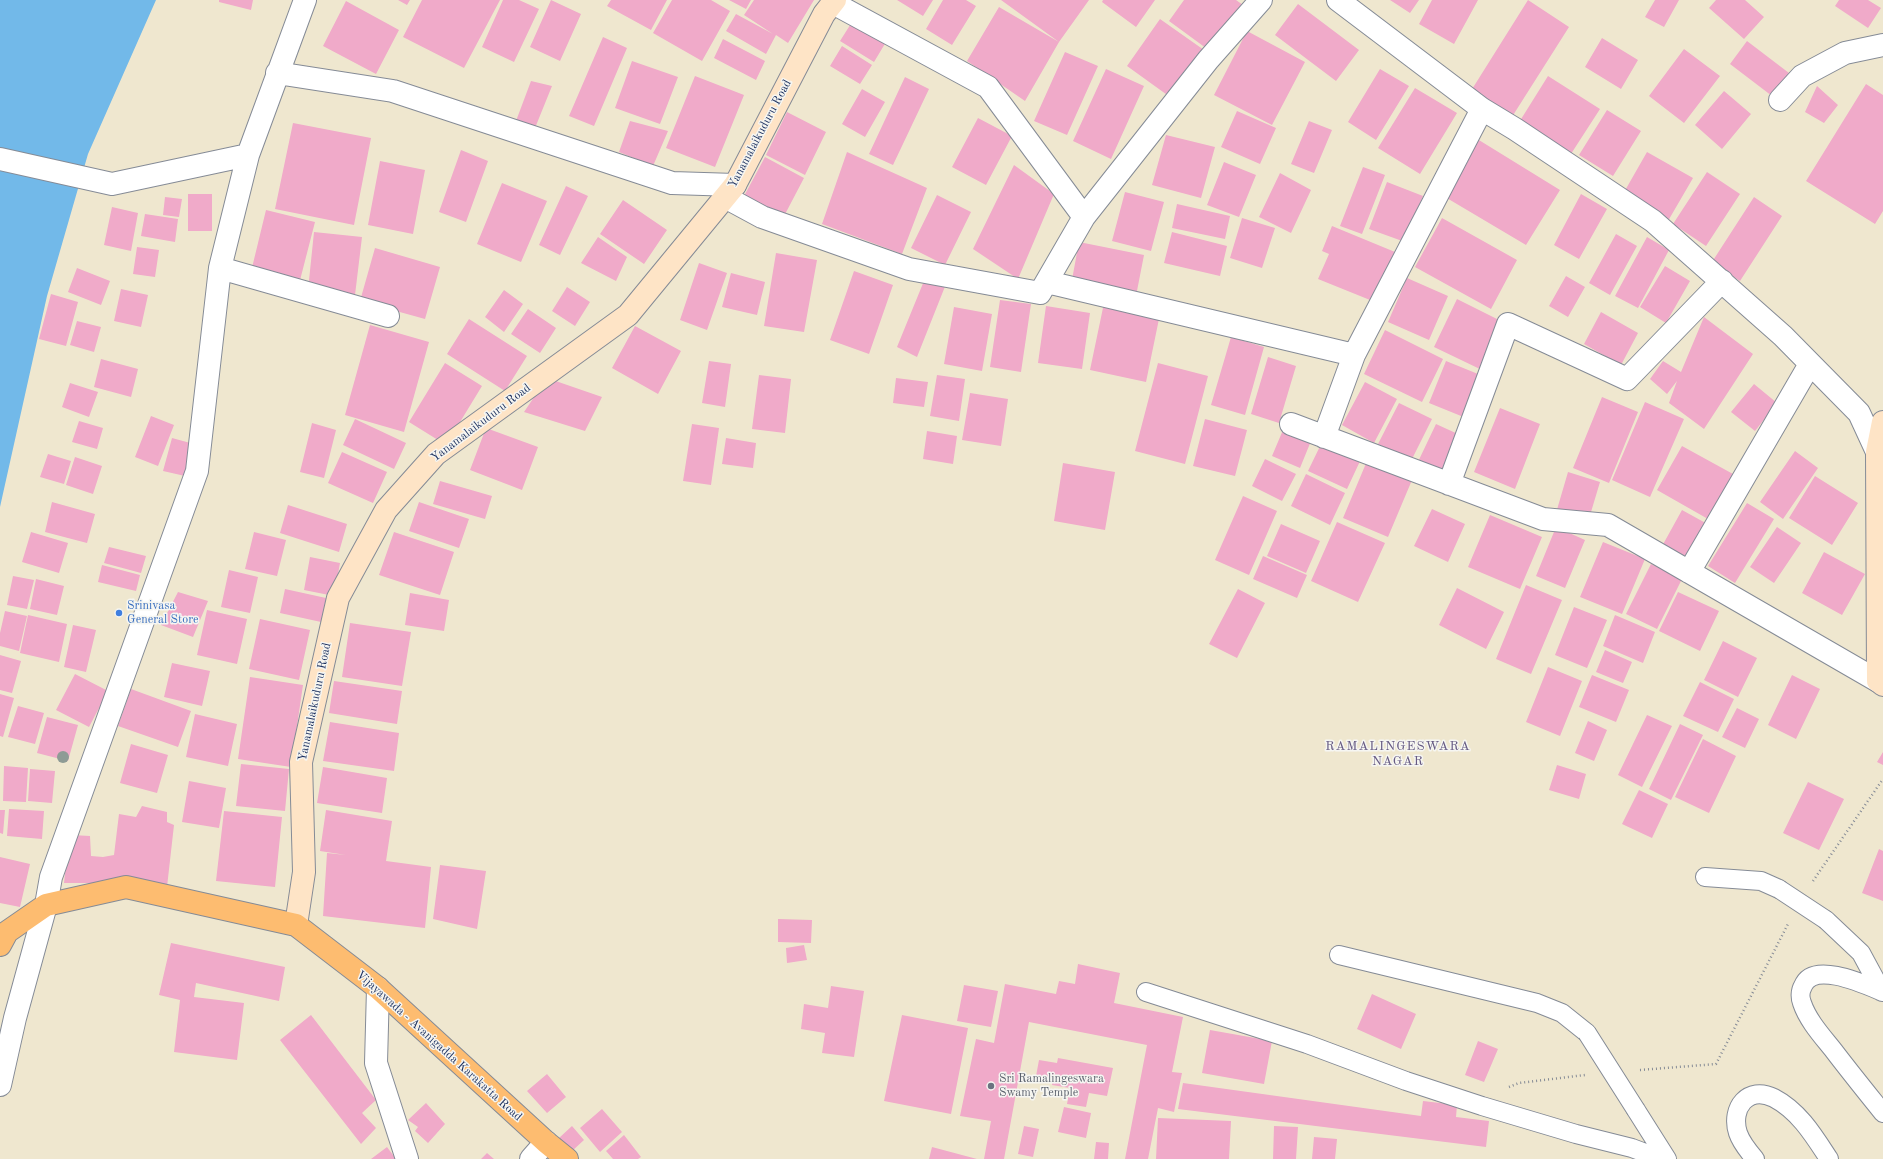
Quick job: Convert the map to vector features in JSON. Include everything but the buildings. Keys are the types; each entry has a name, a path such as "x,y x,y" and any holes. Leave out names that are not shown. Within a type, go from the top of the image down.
{"main road":[{"name":"Vijayawada - Avanigadda Karakatta Road","path":"0,945 7,932 46,905 126,887 296,925 378,988 546,1142 567,1159"}],"street":[{"path":"0,1085 15,1018 46,905 51,877 197,472 220,268 248,156 277,73 305,0"},
{"path":"277,73 393,91 672,183 730,191 762,216 909,269 1040,293 1084,217 1208,60 1260,0"},
{"path":"1338,0 1482,109 1653,221 1722,280 1783,336 1859,413 1877,452"},
{"path":"834,1 988,86 1084,217"},
{"name":"Yanamalaikuduru Road","path":"296,925 304,872 301,762 338,598 386,510 436,454 628,315 730,191 824,14 834,1"},
{"path":"1780,100 1802,76 1845,53 1883,45"},
{"path":"1324,436 1354,355 1482,109"},
{"path":"0,159 112,184 248,156"},
{"path":"220,268 388,316"},
{"path":"1449,484 1508,324 1627,379 1722,280"},
{"path":"1047,282 1354,355"},
{"path":"1688,572 1810,364"},
{"path":"1880,683 1877,452 1883,422"},
{"path":"1291,424 1544,519 1608,525 1880,683"},
{"path":"378,988 376,1063 407,1159"},
{"path":"531,1159 546,1142"}],"lane":[{"path":"1705,878 1761,880 1779,889 1826,920 1861,953 1883,992"},
{"path":"1339,955 1537,1003 1562,1013 1587,1033 1668,1159"},
{"path":"1883,992 1849,979 1827,974 1814,975 1804,982 1801,990 1802,1003 1814,1026 1883,1113"},
{"path":"1146,992 1307,1044 1406,1081 1472,1103 1576,1134 1632,1148 1661,1159"},
{"path":"1755,1159 1738,1134 1736,1120 1739,1107 1744,1099 1756,1093 1773,1098 1790,1109 1807,1126 1829,1159"}],"path":[{"path":"1810,887 1883,779"},
{"path":"1634,1070 1716,1064 1791,919"},
{"path":"1472,1103 1519,1083 1587,1075"}],"water":[{"path":"0,0 156,0 88,154 47,296 0,507"}],"place":[{"name":"Srinivasa General Store","path":"119,613"},
{"name":"Sri Ramalingeswara Swamy Temple","path":"991,1086"}],"district":[{"name":"RAMALINGESWARA NAGAR","path":"1398,754"}]}
